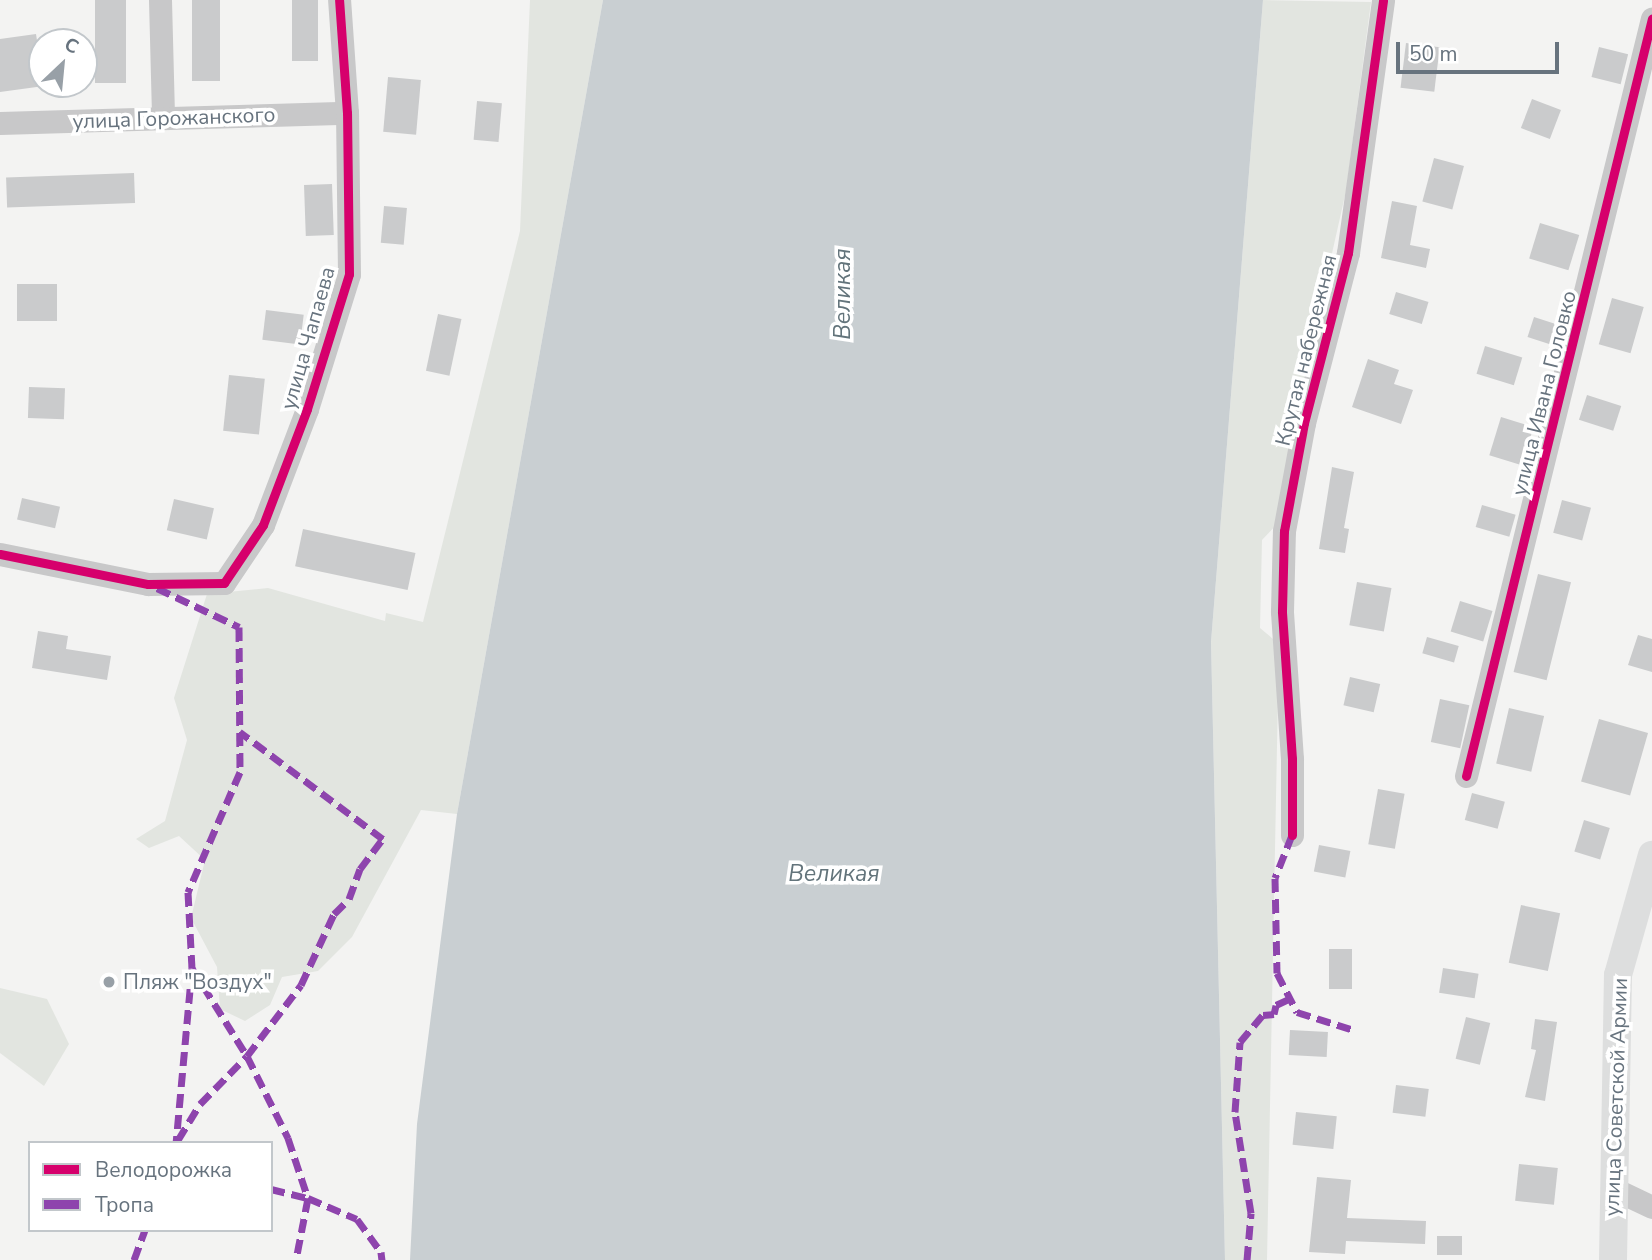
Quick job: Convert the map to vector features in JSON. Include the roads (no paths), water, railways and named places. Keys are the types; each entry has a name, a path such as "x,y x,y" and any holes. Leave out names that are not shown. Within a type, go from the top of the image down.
{"main road":[{"name":"улица Советской Армии","path":"1613,1260 1612,1188 1618,975 1652,855"}],"street":[{"path":"160,0 163,118"},
{"name":"улица Чапаева","path":"0,554 148,584 225,583 263,525 307,409 349,274 347,113 339,0"},
{"name":"Крутая набережная","path":"1292,835 1292,759 1282,611 1284,531 1304,423 1348,253 1382,0"},
{"name":"улица Ивана Головко","path":"1466,776 1652,18"},
{"name":"улица Горожанского","path":"0,123 347,113"},
{"path":"1612,1188 1652,1207"}],"water":[{"name":"Великая","path":"603,0 1263,0 1211,642 1225,1260 410,1260 417,1124 457,814"}],"place":[{"name":"Пляж \"Воздух\"","path":"109,982"}]}
